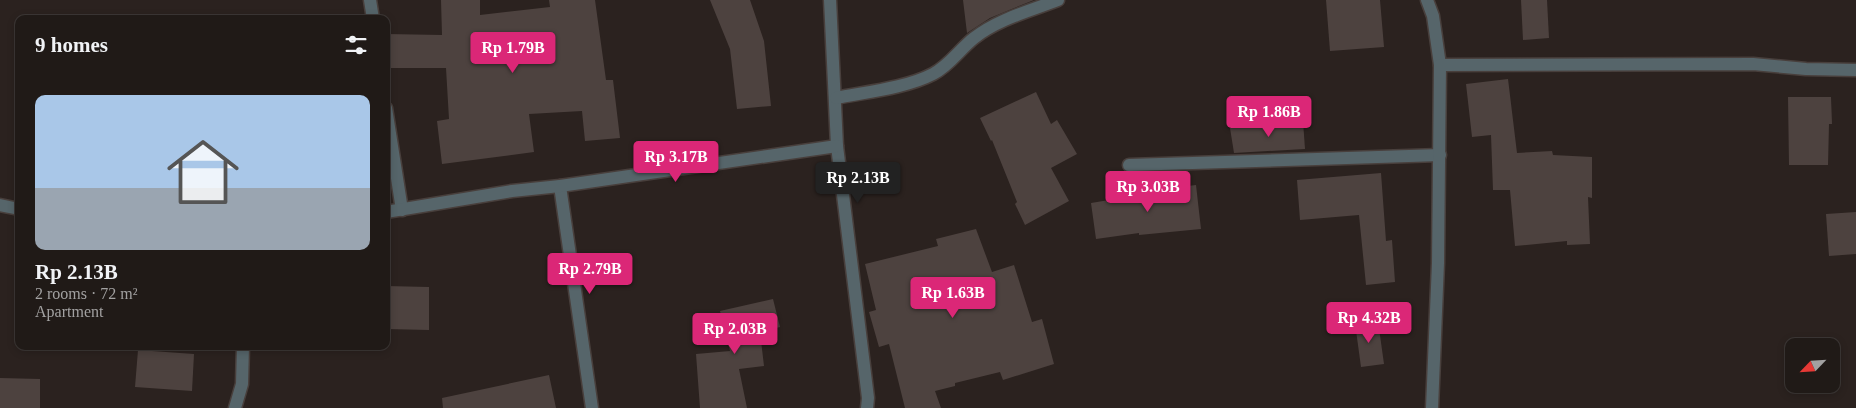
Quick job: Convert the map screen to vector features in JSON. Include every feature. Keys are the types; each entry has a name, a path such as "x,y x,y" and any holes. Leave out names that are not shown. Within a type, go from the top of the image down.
{"street":[{"path":"370,0 372,15"},
{"path":"830,0 837,146 868,398 867,408"},
{"path":"836,98 888,88 935,73 975,38 998,24 1058,0"},
{"path":"1427,0 1432,16 1440,65 1440,155 1432,408"},
{"path":"1440,65 1753,64 1806,69 1856,70"},
{"path":"390,134 402,210"},
{"path":"390,212 512,192 837,146"},
{"path":"1129,165 1440,155"},
{"path":"560,186 592,408"},
{"path":"0,205 15,208"},
{"path":"235,408 242,384 243,350"}],"building":[{"path":"441,0 480,0 480,15 550,7 549,0 595,0 606,80 613,80 620,138 585,141 582,111 529,114 534,152 442,164 437,121 449,119 446,68 391,68 390,34 442,35"},
{"path":"710,0 750,0 764,41 771,106 737,109 730,49"},
{"path":"963,0 1034,0 990,18 967,33"},
{"path":"1326,0 1380,0 1384,47 1330,51"},
{"path":"1521,0 1547,0 1549,38 1523,40"},
{"path":"1508,79 1517,153 1552,151 1553,155 1592,157 1592,198 1588,197 1590,244 1567,245 1567,241 1515,246 1510,190 1493,190 1491,135 1472,137 1466,84"},
{"path":"1036,92 1051,124 1057,120 1077,154 1051,168 1069,201 1025,225 1015,204 1017,202 992,140 980,118"},
{"path":"1788,97 1831,97 1832,124 1829,124 1828,165 1789,165"},
{"path":"1303,121 1305,149 1234,153 1230,128"},
{"path":"1381,173 1386,241 1392,240 1395,282 1366,285 1359,215 1300,220 1297,180"},
{"path":"1196,185 1201,229 1139,235 1139,233 1096,239 1091,203 1133,196 1133,193"},
{"path":"1856,212 1856,254 1829,256 1826,214"},
{"path":"976,229 992,272 1014,265 1032,322 1042,319 1054,364 1003,380 1000,372 955,383 955,386 935,391 941,408 905,408 889,344 879,347 869,312 876,310 865,264 938,246 936,239"},
{"path":"390,286 429,287 429,330 390,329"},
{"path":"773,299 780,327 760,332 764,366 739,369 747,408 700,408 696,354 730,351 720,311"},
{"path":"1378,321 1384,364 1361,367 1355,323"},
{"path":"138,350 194,354 192,391 135,387"},
{"path":"549,375 556,408 443,408 442,398"},
{"path":"0,378 40,379 40,408 0,408"}]}
